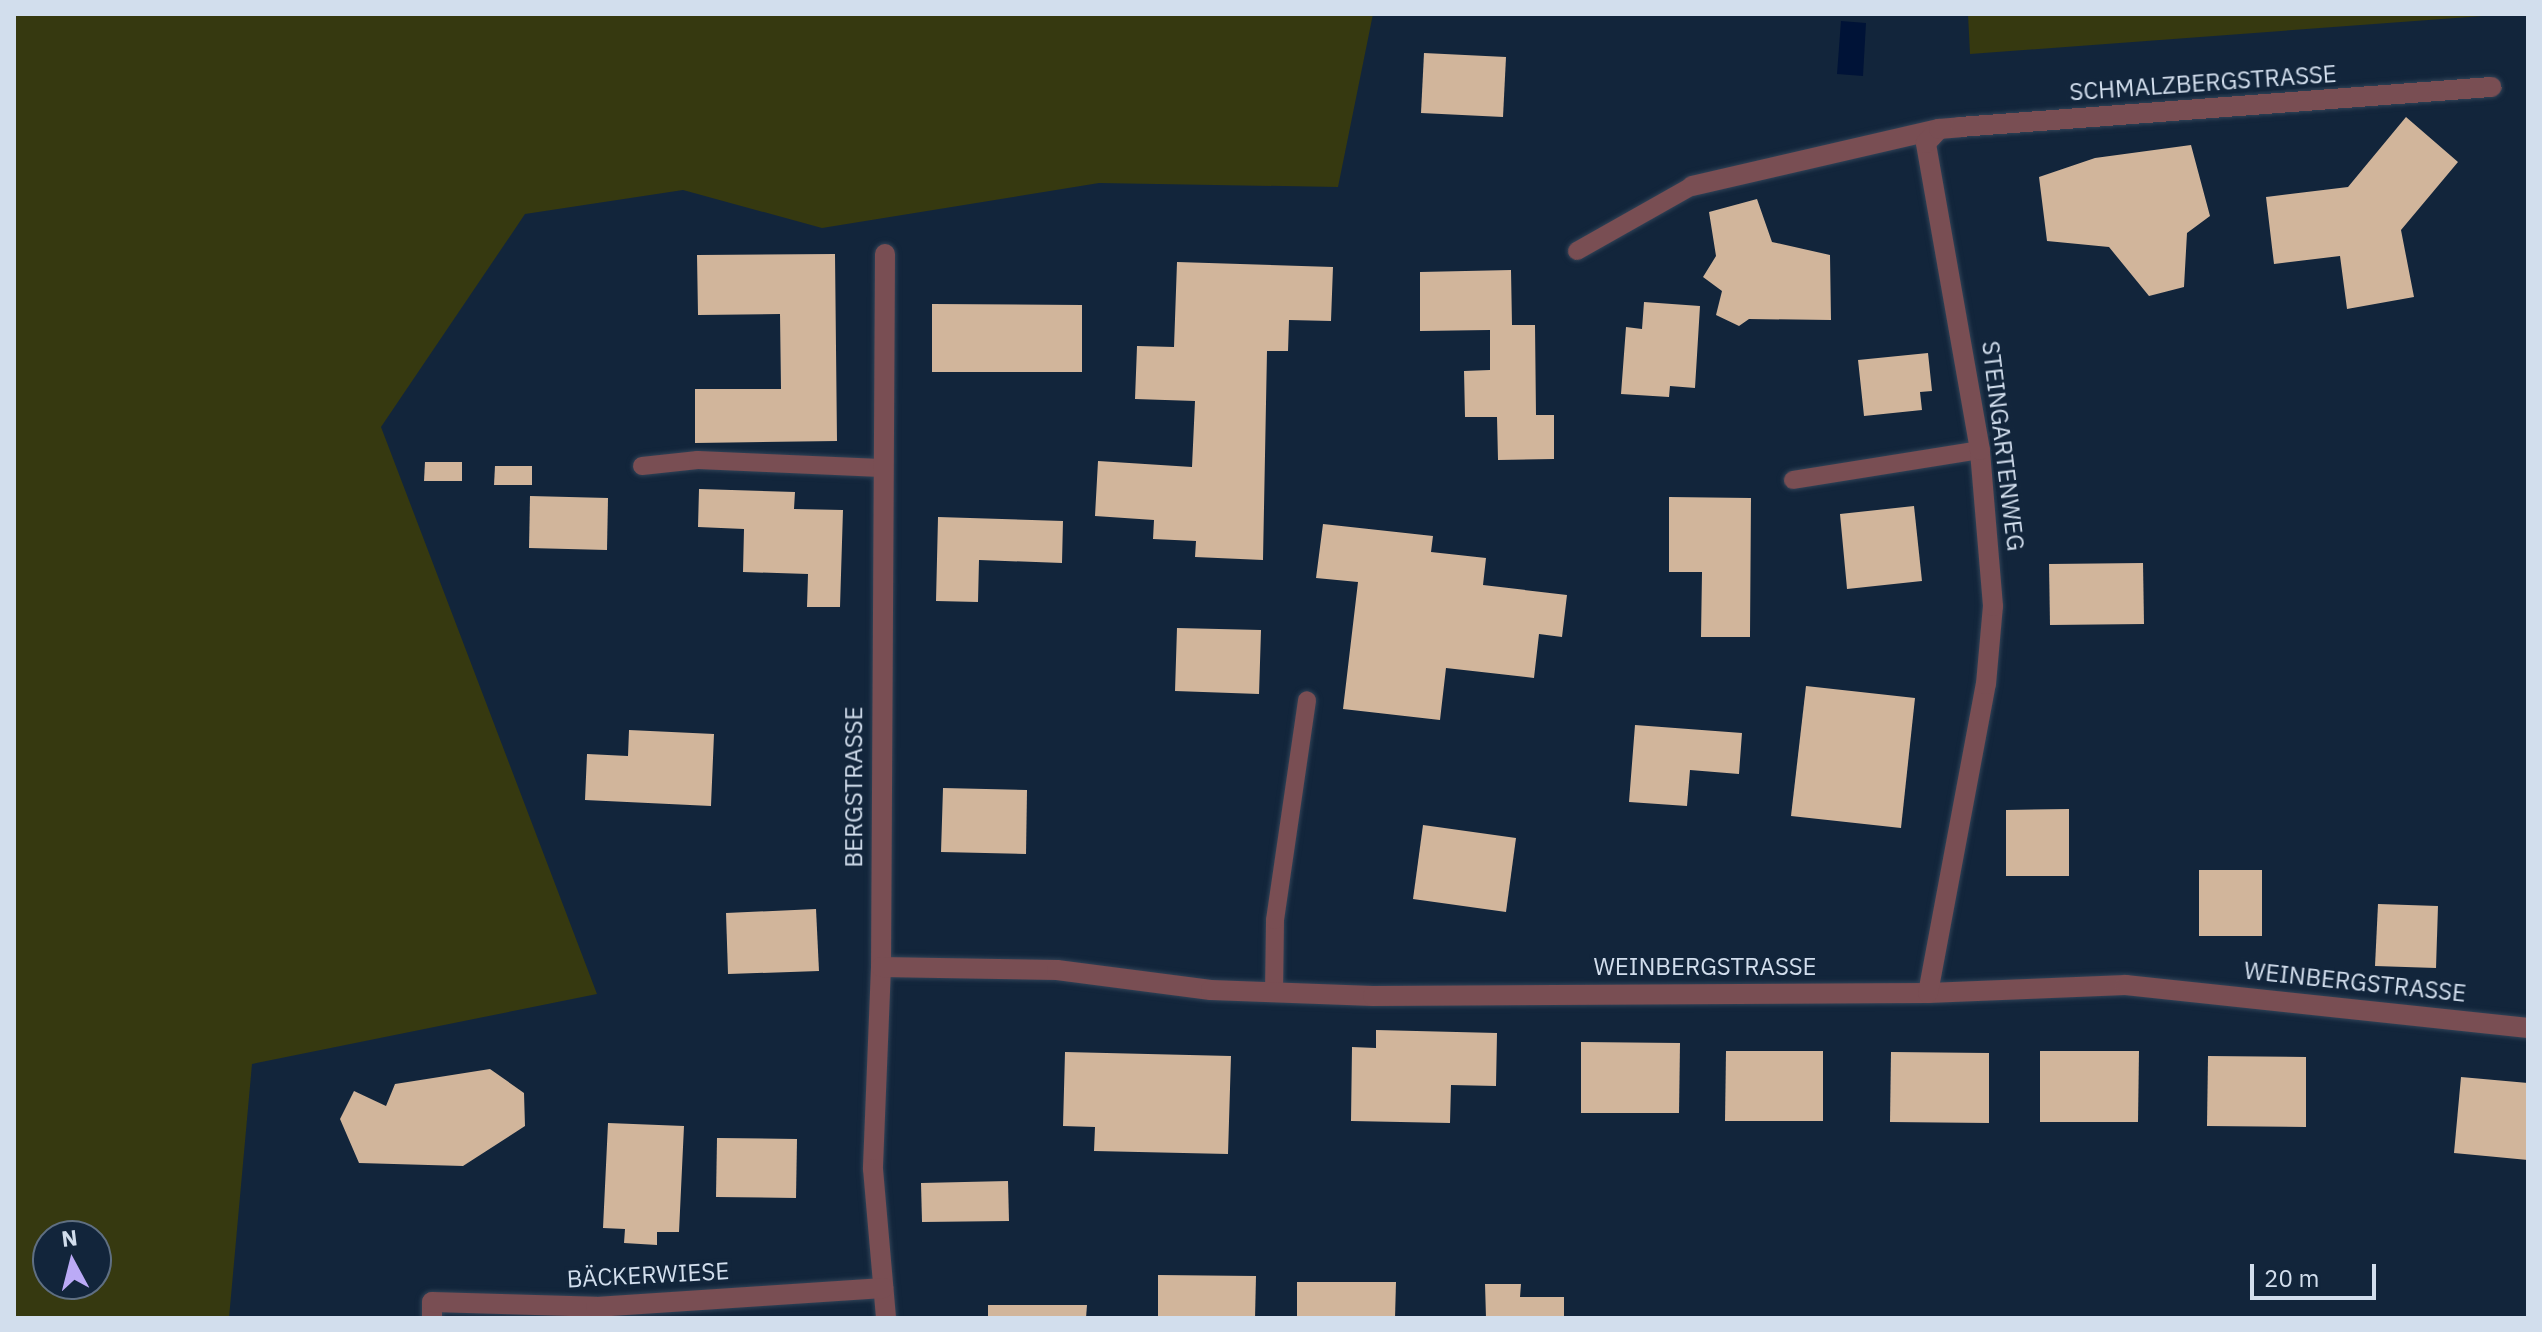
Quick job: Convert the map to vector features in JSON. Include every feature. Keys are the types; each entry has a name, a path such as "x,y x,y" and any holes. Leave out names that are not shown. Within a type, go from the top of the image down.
{"street":[{"name":"SCHMALZBERGSTRASSE","path":"1692,186 1933,136 2491,87"},
{"name":"STEINGARTENWEG","path":"1928,993 1989,653 1991,528 1933,136"},
{"name":"BERGSTRASSE","path":"885,254 881,468 881,967 873,1169 886,1318"},
{"name":"WEINBERGSTRASSE","path":"881,967 1057,970 1274,993 1928,993 2126,985 2528,1028"},
{"name":"BÄCKERWIESE","path":"432,1318 432,1302 596,1307 883,1288"}],"lane":[{"path":"1577,251 1692,186"},
{"path":"1793,480 1980,450"},
{"path":"642,466 698,460 881,468"},
{"path":"1274,993 1275,920 1307,700"}],"green space":[{"path":"14,14 1373,14 1338,187 1099,183 822,228 683,190 525,214 381,427 597,994 252,1064 229,1318 14,1318"},
{"path":"1968,14 2510,14 1970,54"}],"water":[{"path":"1841,21 1866,23 1863,76 1837,74"}],"building":[{"path":"1424,53 1506,57 1503,117 1421,113"},
{"path":"2406,117 2458,162 2401,230 2414,297 2347,309 2340,256 2274,264 2266,197 2348,187"},
{"path":"2191,145 2210,216 2187,233 2184,287 2149,296 2109,247 2047,241 2039,177 2095,158"},
{"path":"1757,199 1772,242 1830,255 1831,320 1749,319 1739,326 1716,315 1722,291 1703,277 1716,256 1709,212"},
{"path":"835,254 837,441 695,443 695,389 781,389 780,314 698,315 697,255"},
{"path":"1177,262 1333,267 1331,321 1289,320 1288,351 1267,351 1263,560 1195,557 1196,541 1153,539 1154,520 1095,516 1098,461 1192,467 1195,401 1135,399 1137,346 1174,347"},
{"path":"1511,270 1512,325 1535,325 1536,415 1554,415 1554,459 1498,460 1497,417 1465,417 1464,371 1490,370 1490,330 1420,331 1420,272"},
{"path":"1644,302 1700,306 1695,388 1670,386 1669,397 1621,394 1626,327 1642,329"},
{"path":"932,304 1082,305 1082,372 932,372"},
{"path":"1928,353 1932,391 1920,392 1922,410 1864,416 1858,360"},
{"path":"425,462 462,462 462,481 424,481"},
{"path":"495,466 532,466 532,485 494,485"},
{"path":"699,489 795,492 794,509 843,510 840,607 807,607 808,574 743,572 744,529 698,527"},
{"path":"530,496 608,498 607,550 529,548"},
{"path":"1669,497 1751,498 1750,637 1701,637 1702,572 1669,572"},
{"path":"1914,506 1922,581 1847,589 1840,514"},
{"path":"938,517 1063,521 1062,563 979,560 978,602 936,601"},
{"path":"1323,524 1433,536 1431,552 1486,558 1483,585 1567,595 1562,637 1539,634 1534,678 1446,668 1440,720 1343,709 1358,582 1316,578"},
{"path":"2143,563 2144,624 2050,625 2049,564"},
{"path":"1177,628 1261,630 1259,694 1175,691"},
{"path":"1806,686 1915,698 1901,828 1791,816"},
{"path":"1635,725 1742,733 1739,774 1690,770 1687,806 1629,802"},
{"path":"629,730 714,734 711,806 585,800 587,754 628,756"},
{"path":"943,788 1027,790 1026,854 941,852"},
{"path":"2069,809 2069,876 2006,876 2006,810"},
{"path":"1423,825 1516,838 1506,912 1413,899"},
{"path":"2199,870 2262,870 2262,936 2199,936"},
{"path":"2378,904 2438,906 2436,968 2375,966"},
{"path":"816,909 819,971 728,974 726,913"},
{"path":"1376,1030 1497,1033 1496,1086 1451,1085 1450,1123 1351,1121 1352,1047 1376,1048"},
{"path":"1581,1042 1680,1043 1679,1113 1581,1113"},
{"path":"1726,1051 1823,1051 1823,1121 1725,1121"},
{"path":"2040,1051 2139,1051 2138,1122 2040,1122"},
{"path":"1065,1052 1231,1056 1228,1154 1094,1151 1095,1127 1063,1126"},
{"path":"1891,1052 1989,1053 1989,1123 1890,1122"},
{"path":"2208,1056 2306,1057 2306,1127 2207,1126"},
{"path":"490,1069 524,1093 525,1126 463,1166 359,1163 340,1119 354,1091 386,1106 395,1084"},
{"path":"2461,1077 2528,1083 2528,1160 2454,1153"},
{"path":"608,1123 684,1126 679,1232 657,1232 657,1245 624,1243 625,1229 603,1228"},
{"path":"717,1138 797,1139 796,1198 716,1197"},
{"path":"1008,1181 1009,1221 922,1222 921,1183"},
{"path":"1158,1275 1256,1276 1255,1318 1158,1318"},
{"path":"1297,1282 1396,1282 1395,1318 1297,1318"},
{"path":"1485,1284 1521,1284 1520,1297 1564,1297 1564,1318 1486,1318"},
{"path":"988,1305 1087,1305 1086,1318 988,1318"}]}
